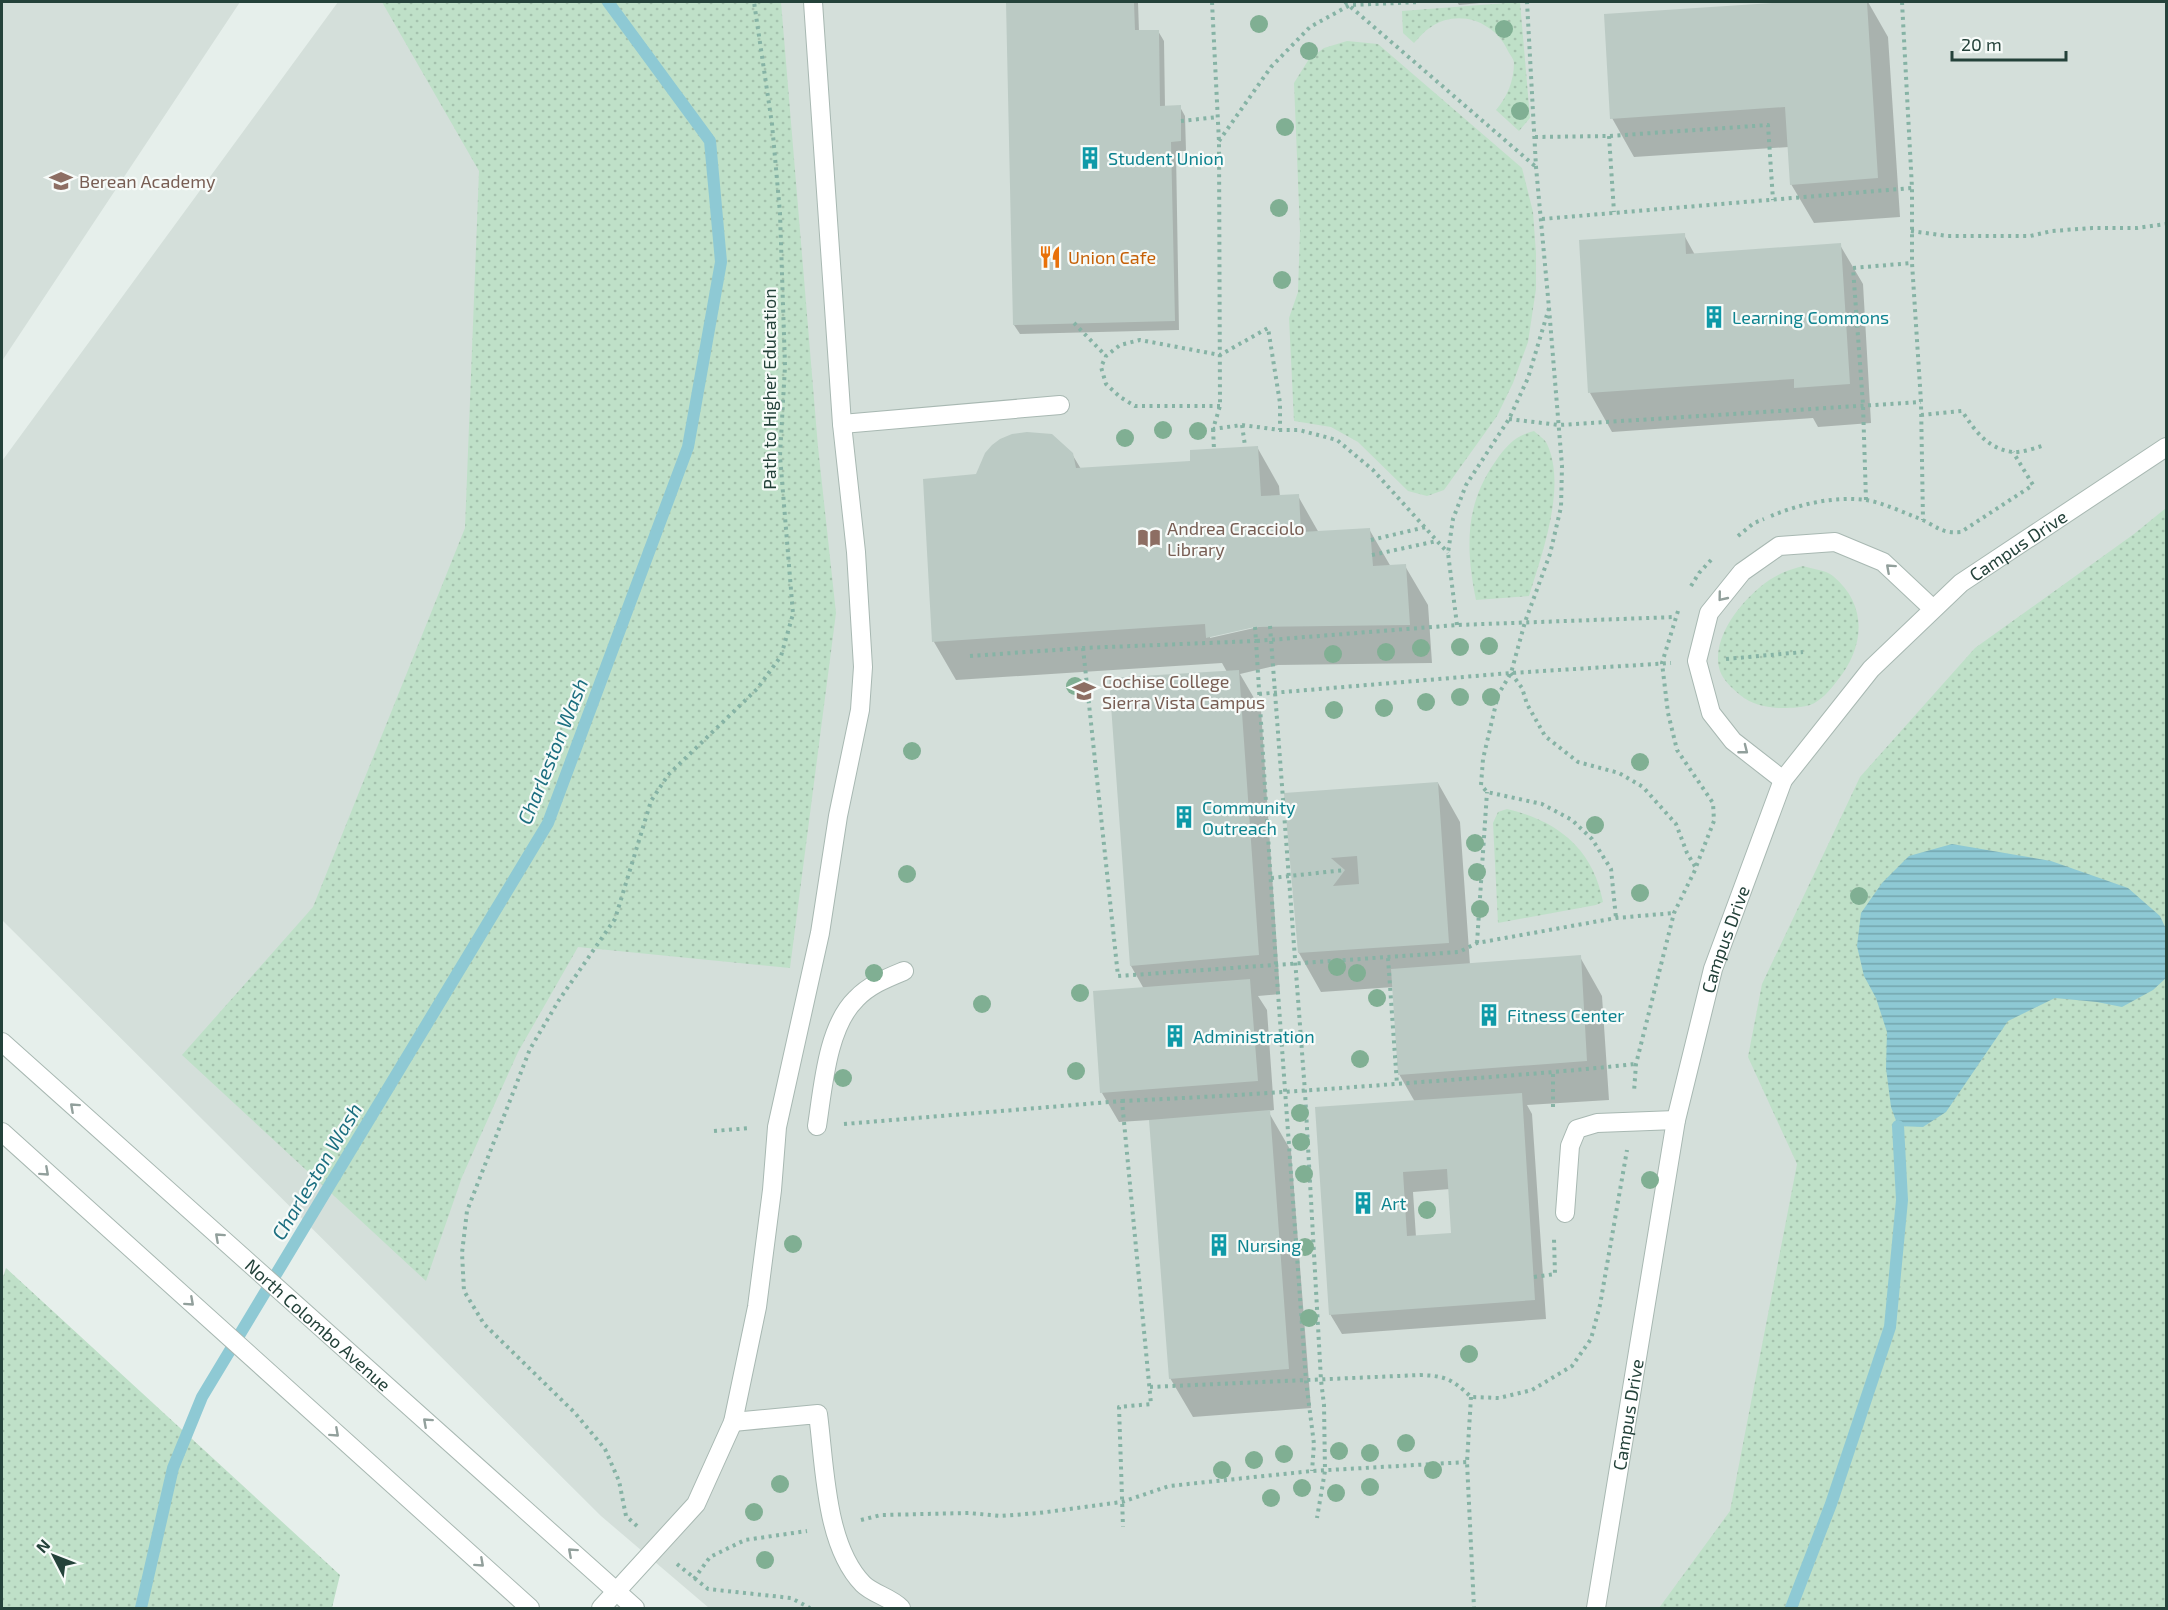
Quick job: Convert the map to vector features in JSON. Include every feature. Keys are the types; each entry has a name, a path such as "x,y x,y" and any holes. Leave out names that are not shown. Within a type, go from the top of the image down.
{"street":[{"path":"601,1608 696,1504 733,1422 757,1307 772,1190 777,1127 820,933 838,816 860,710 863,667 856,552 842,424 813,2"},
{"path":"842,424 1060,405"},
{"name":"Campus Drive","path":"1596,1608 1676,1120 1713,969 1783,780 1871,669 1932,608 1961,583 2166,447"},
{"path":"1783,780 1733,741 1711,713 1697,662 1709,613 1742,572 1779,546 1835,542 1883,562 1932,608"},
{"path":"817,1126 828,1052 842,1020 855,999 880,981 904,970"},
{"name":"North Colombo Avenue","path":"2,1042 635,1608"},
{"path":"1565,1213 1570,1146 1577,1129 1597,1123 1676,1120"},
{"path":"2,1132 530,1608"},
{"path":"733,1422 818,1414 833,1528 845,1558 864,1585 893,1600 902,1608"}],"path":[{"name":"Path to Higher Education","path":"754,2 772,124 780,213 785,366 780,456 793,614 781,656 757,689 668,775 651,801 615,920 559,1000 530,1049 467,1211 462,1253 464,1291 484,1324 575,1413 605,1449 620,1481 626,1516 658,1547 708,1589 791,1598 810,1608"},
{"path":"1212,2 1219,142 1220,355 1220,406 1214,429 1214,448"},
{"path":"1345,2 1536,167"},
{"path":"1219,142 1271,67 1310,27 1350,5 1419,2"},
{"path":"1527,2 1536,167 1562,466 1561,507 1550,555 1525,622 1511,673 1498,696 1483,759 1481,785 1487,792 1542,804 1572,820 1592,839 1611,869 1616,918"},
{"path":"1902,2 1912,188 1912,263 1921,402 1923,520"},
{"path":"1181,120 1218,117"},
{"path":"1535,137 1609,136 1768,124 1773,200"},
{"path":"1609,136 1614,212"},
{"path":"1542,219 1912,188"},
{"path":"1911,231 1948,236 2030,236 2052,231 2137,228 2166,224"},
{"path":"1866,500 1863,405 1853,268 1912,263"},
{"path":"1457,625 1448,553 1453,519 1466,485 1509,419 1528,378 1549,308"},
{"path":"1074,323 1106,356"},
{"path":"1220,406 1135,406 1120,397 1106,384 1101,367 1106,356 1120,345 1140,340 1220,355 1268,328 1280,403 1280,430"},
{"path":"1509,419 1559,425 1921,402"},
{"path":"1921,415 1962,411 1975,431 1989,444 2013,452 2045,446"},
{"path":"1214,429 1242,425 1299,430 1337,440 1373,470 1448,553"},
{"path":"1242,425 1245,446"},
{"path":"1738,537 1754,523 1789,509 1823,501 1866,500 1923,520 1948,534 1961,532 2033,484 2013,452"},
{"path":"1371,540 1426,527"},
{"path":"1372,555 1437,541"},
{"path":"1686,594 1699,573 1713,558"},
{"path":"1150,1387 1420,1375 1441,1376 1458,1384 1471,1397 1499,1398 1532,1390 1572,1366 1591,1340 1600,1305 1632,1122 1636,1064 1674,914 1696,868 1714,821 1713,802 1677,750 1668,713 1662,663 1679,609"},
{"path":"970,656 1083,648 1256,641 1457,625 1675,617"},
{"path":"1270,626 1305,1092 1324,1405 1325,1471 1317,1518"},
{"path":"1255,627 1276,965 1306,1381 1314,1444 1312,1472"},
{"path":"1083,648 1118,976 1459,952 1477,943 1616,918 1674,914"},
{"path":"1259,694 1511,673 1697,662 1803,652"},
{"path":"1511,673 1522,688 1527,704 1545,736 1578,762 1619,773 1643,787 1676,824 1687,853 1696,868"},
{"path":"1477,943 1487,792"},
{"path":"1271,878 1345,870"},
{"path":"1388,958 1397,1084"},
{"path":"817,1126 1122,1101 1305,1092 1553,1074 1636,1064"},
{"path":"1122,1101 1151,1404 1119,1407 1123,1527"},
{"path":"714,1131 777,1127"},
{"path":"1471,1397 1467,1462 1474,1608"},
{"path":"694,1579 710,1557 745,1540 833,1528 881,1515 1039,1514 1122,1502 1169,1486 1312,1472 1467,1462"}],"shaded area":[{"name":"Berean Academy","path":"2,2 240,2 2,361"},
{"name":"Cochise College Sierra Vista Campus","path":"338,2 2166,2 2166,1608 709,1608 601,1516 2,920 2,461"}],"green space":[{"path":"382,2 781,2 818,447 836,613 790,968 578,947 518,1052 462,1177 426,1281 182,1055 313,907 465,528 479,171"},
{"path":"1520,2 1530,118 1519,131 1496,110 1509,88 1514,63 1513,58 1494,32 1475,21 1453,19 1442,21 1431,27 1414,43 1403,33 1402,11"},
{"path":"1347,41 1378,44 1522,168 1533,212 1536,289 1528,342 1513,383 1497,416 1444,490 1427,496 1408,491 1358,442 1331,427 1294,421 1289,318 1298,292 1300,231 1294,83 1309,59 1324,48"},
{"path":"1534,431 1547,444 1553,461 1554,499 1546,541 1529,596 1476,600 1469,546 1473,512 1478,495 1485,479 1503,451 1516,439"},
{"path":"2166,508 2166,1608 1659,1608 1730,1511 1797,1164 1748,1057 1762,984 1860,777 1975,648 2134,534"},
{"path":"1803,566 1833,576 1853,600 1859,627 1853,655 1825,695 1810,705 1773,708 1749,701 1723,678 1718,657 1720,642 1735,613 1758,589 1770,579"},
{"path":"1507,809 1542,821 1570,840 1582,852 1591,867 1603,902 1498,923 1493,823 1498,812"},
{"path":"6,1268 340,1575 332,1608 2,1608 2,1280"}],"water":[{"path":"1952,844 2051,861 2128,888 2160,916 2166,929 2166,978 2153,990 2122,1007 2055,998 2008,1021 1946,1112 1923,1127 1898,1126 1891,1107 1886,1068 1887,1032 1876,998 1864,976 1857,946 1861,913 1882,883 1909,856"}],"building":[{"name":"Student Union","path":"1006,2 1134,2 1135,30 1159,30 1160,106 1181,105 1181,141 1171,142 1175,321 1013,325"},
{"path":"1789,2 1867,2 1878,178 1790,185 1785,107 1610,119 1604,14"},
{"name":"Learning Commons","path":"1685,233 1686,254 1841,243 1850,384 1794,388 1794,379 1588,393 1579,240"},
{"name":"Andrea Cracciolo Library","path":"1027,432 1052,434 1073,453 1076,468 1190,461 1190,450 1258,446 1261,496 1299,494 1301,532 1370,528 1373,566 1406,564 1410,625 1255,627 1206,638 1205,624 932,642 923,479 976,474 985,453 992,445 1012,434"},
{"name":"Community Outreach","path":"1239,670 1259,955 1130,966 1109,678"},
{"path":"1438,782 1449,943 1298,953 1284,793","holes":["1357,856 1359,884 1333,886 1345,870 1331,858"]},
{"name":"Fitness Center","path":"1581,955 1587,1061 1398,1075 1391,969"},
{"name":"Administration","path":"1250,979 1258,1081 1100,1093 1093,991"},
{"name":"Art","path":"1522,1093 1535,1300 1329,1315 1315,1107","holes":["1447,1169 1451,1233 1407,1236 1403,1172"]},
{"name":"Nursing","path":"1270,1110 1289,1369 1169,1379 1149,1120"}],"waterway":[{"name":"Charleston Wash","path":"141,1608 173,1468 202,1397 548,823 688,447 721,262 710,141 608,2"},
{"path":"1791,1608 1831,1504 1890,1327 1902,1200 1898,1126"}],"place":[{"name":"Student Union","path":"1090,158"},
{"name":"Berean Academy","path":"61,181"},
{"name":"Union Cafe","path":"1050,257"},
{"name":"Learning Commons","path":"1714,317"},
{"name":"Andrea Cracciolo Library","path":"1149,538"},
{"name":"Cochise College Sierra Vista Campus","path":"1084,691"},
{"name":"Community Outreach","path":"1184,817"},
{"name":"Fitness Center","path":"1489,1015"},
{"name":"Administration","path":"1175,1036"},
{"name":"Art","path":"1363,1203"},
{"name":"Nursing","path":"1219,1245"}]}
